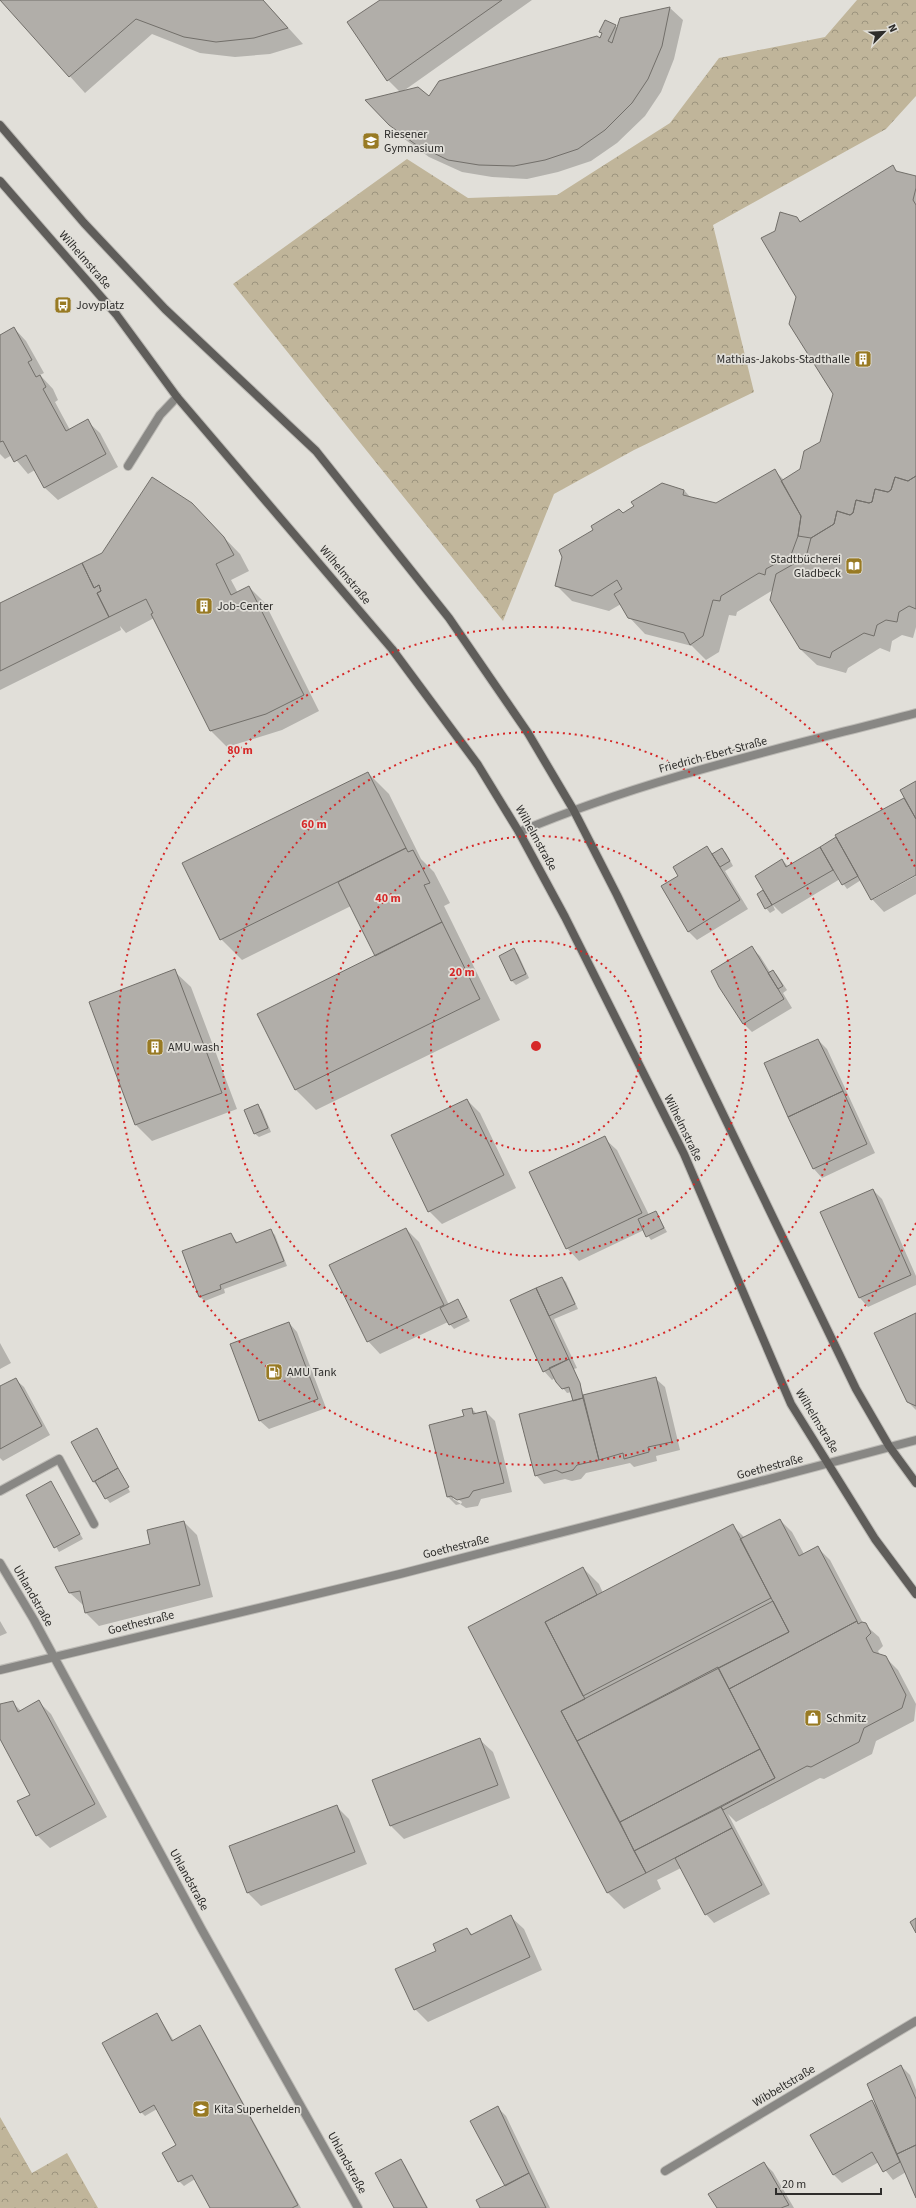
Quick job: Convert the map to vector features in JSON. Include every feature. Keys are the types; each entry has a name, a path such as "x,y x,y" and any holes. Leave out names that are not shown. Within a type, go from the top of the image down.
{"main road":[{"name":"Wilhelmstraße","path":"0,125 84,223 165,309 316,451 449,618 528,733 573,809 617,895 856,1389 889,1446 916,1483"},
{"name":"Wilhelmstraße","path":"0,181 116,314 177,397 392,649 478,765 519,832 568,924 684,1154 791,1404 875,1539 916,1594"}],"street":[{"path":"128,466 160,415 177,397"},
{"name":"Friedrich-Ebert-Straße","path":"519,832 573,809 631,789 916,713"},
{"name":"Goethestraße","path":"0,1670 408,1572 916,1440"},
{"path":"0,1491 59,1459 94,1524"},
{"name":"Uhlandstraße","path":"0,1564 34,1620 202,1930 358,2208"},
{"name":"Wibbeltstraße","path":"665,2171 916,2021"}],"green space":[{"path":"857,0 916,0 916,96 886,129 713,225 754,392 634,450 554,494 503,621 233,284 407,159 468,198 557,195 670,123 719,58 825,37"},
{"path":"0,2117 32,2173 67,2153 98,2208 0,2208"}],"building":[{"path":"0,0 263,0 288,28 254,38 216,42 184,37 136,19 69,77"},
{"path":"380,0 502,0 387,81 347,22"},
{"path":"670,7 662,46 648,79 632,103 605,130 578,149 545,160 514,166 479,165 448,160 415,144 389,125 365,100 418,87 429,96 439,81 597,36 600,38 602,33 599,32 605,20 616,25 608,41 612,43 620,18"},
{"name":"Mathias-Jakobs-Stadthalle","path":"893,165 896,171 916,176 916,188 913,200 916,205 916,476 908,481 895,477 891,490 888,492 875,489 872,502 869,503 856,500 853,513 850,515 837,511 834,524 811,538 798,536 801,516 781,481 800,469 804,451 820,442 833,394 789,324 796,297 761,238 775,231 780,212 797,217 800,222"},
{"path":"14,327 32,360 28,362 36,377 40,375 46,387 43,389 66,431 88,419 106,454 44,488 26,455 14,462 3,441 0,442 0,335"},
{"path":"775,469 801,516 798,536 791,555 766,569 765,575 759,573 721,596 720,601 713,600 703,636 690,645 684,633 628,618 614,594 622,589 617,580 592,596 555,586 562,557 559,550 593,530 591,526 619,509 623,513 634,506 631,502 662,483 684,490 683,495 716,503"},
{"name":"Stadtbücherei Gladbeck","path":"916,476 916,609 909,606 899,612 897,622 886,620 877,625 874,636 864,633 832,652 830,658 800,649 770,600 776,574 806,557 811,538 834,524 837,511 850,515 853,513 856,500 869,503 872,502 875,489 888,492 891,490 895,477 908,481"},
{"name":"Job-Center","path":"152,477 192,503 224,537 234,555 216,564 231,595 249,586 304,695 266,714 210,731 151,614 153,613 146,599 109,617 97,593 101,591 99,585 94,588 82,563 102,553"},
{"path":"82,563 94,588 99,585 101,591 97,593 109,617 0,671 0,603"},
{"path":"368,772 406,848 220,940 182,863"},
{"path":"916,781 916,819 900,790"},
{"path":"904,798 916,819 916,875 871,900 835,835"},
{"path":"836,837 858,876 842,885 820,847"},
{"path":"707,846 740,900 688,932 661,886 678,876 673,867"},
{"path":"820,847 833,870 772,905 755,876 782,859 786,867"},
{"path":"406,848 408,852 413,850 430,883 424,885 442,922 375,956 338,882"},
{"path":"722,848 730,861 720,867 712,854"},
{"path":"763,890 772,905 765,909 757,894"},
{"path":"442,922 480,999 295,1090 257,1014"},
{"path":"752,946 784,999 743,1024 719,987 711,971"},
{"path":"514,948 526,974 511,981 499,956"},
{"name":"AMU wash","path":"175,969 222,1093 135,1125 89,1002"},
{"path":"773,970 783,986 778,989 768,973"},
{"path":"818,1039 843,1091 788,1117 764,1063"},
{"path":"843,1091 867,1144 813,1169 788,1117"},
{"path":"467,1099 504,1175 428,1212 391,1135"},
{"path":"258,1104 268,1128 254,1134 244,1110"},
{"path":"605,1136 642,1213 566,1249 529,1172"},
{"path":"873,1189 911,1275 859,1298 820,1212"},
{"path":"656,1211 664,1228 646,1237 638,1219"},
{"path":"406,1228 444,1305 367,1342 329,1265"},
{"path":"271,1229 284,1261 220,1285 221,1289 199,1297 182,1251 231,1233 236,1243"},
{"path":"562,1277 575,1304 549,1316 536,1288"},
{"path":"536,1288 569,1359 543,1372 510,1300"},
{"path":"458,1299 467,1317 449,1325 440,1308"},
{"path":"916,1313 916,1406 907,1402 874,1333"},
{"name":"AMU Tank","path":"289,1322 318,1399 259,1421 230,1344"},
{"path":"569,1359 580,1383 583,1398 573,1401 569,1387 562,1389 556,1382 549,1368"},
{"path":"656,1377 672,1442 648,1447 649,1452 624,1459 623,1453 599,1460 583,1395"},
{"path":"16,1378 42,1426 0,1449 0,1386"},
{"path":"583,1398 599,1460 577,1465 573,1470 562,1473 556,1470 535,1476 519,1414"},
{"path":"472,1408 473,1414 486,1411 504,1483 473,1491 469,1497 457,1500 451,1496 447,1497 429,1425 464,1416 462,1410"},
{"path":"97,1428 118,1468 93,1482 71,1442"},
{"path":"118,1468 129,1487 105,1499 95,1481"},
{"path":"51,1481 80,1534 54,1548 26,1495"},
{"path":"780,1519 799,1556 818,1546 857,1621 729,1689 718,1668 789,1632 740,1539"},
{"path":"184,1521 200,1585 85,1613 80,1591 69,1593 55,1567 150,1544 147,1530"},
{"path":"733,1524 771,1598 583,1696 545,1622"},
{"path":"583,1567 597,1595 545,1622 585,1699 561,1711 646,1873 607,1893 468,1627"},
{"path":"773,1601 789,1632 577,1741 561,1711"},
{"name":"Schmitz","path":"857,1621 858,1624 862,1622 866,1623 871,1633 866,1638 873,1652 886,1656 906,1695 902,1708 864,1728 859,1742 811,1767 807,1766 723,1810 721,1807 775,1778 729,1689"},
{"path":"718,1667 760,1749 620,1822 577,1741"},
{"path":"39,1700 95,1804 36,1836 17,1801 30,1795 0,1739 0,1704 13,1701 18,1712"},
{"path":"480,1738 498,1785 390,1826 372,1780"},
{"path":"760,1749 775,1778 634,1851 620,1822"},
{"path":"337,1805 355,1852 247,1893 229,1846"},
{"path":"721,1807 732,1828 646,1873 634,1851"},
{"path":"732,1828 762,1885 705,1915 675,1858"},
{"path":"511,1915 530,1957 414,2010 395,1969 436,1951 433,1944 467,1928 471,1935"},
{"path":"916,1918 916,1933 910,1922"},
{"name":"Kita Superhelden","path":"157,2013 172,2041 200,2025 298,2205 292,2208 210,2208 192,2175 178,2182 162,2153 176,2145 154,2105 140,2113 102,2043"},
{"path":"901,2065 916,2099 916,2145 897,2154 867,2084"},
{"path":"872,2100 900,2162 883,2172 872,2152 833,2175 810,2135"},
{"path":"498,2106 529,2173 505,2186 470,2121"},
{"path":"916,2145 916,2198 897,2154"},
{"path":"401,2159 427,2208 394,2208 375,2173"},
{"path":"764,2162 789,2205 781,2208 717,2208 708,2194"},
{"path":"529,2173 546,2208 480,2208 476,2200"}],"place":[{"name":"Riesener Gymnasium","path":"371,141"},
{"name":"Jovyplatz","path":"63,305"},
{"name":"Mathias-Jakobs-Stadthalle","path":"863,359"},
{"name":"Stadtbücherei Gladbeck","path":"854,566"},
{"name":"Job-Center","path":"204,606"},
{"name":"AMU wash","path":"155,1047"},
{"name":"AMU Tank","path":"274,1372"},
{"name":"Schmitz","path":"813,1718"},
{"name":"Kita Superhelden","path":"201,2109"}]}
